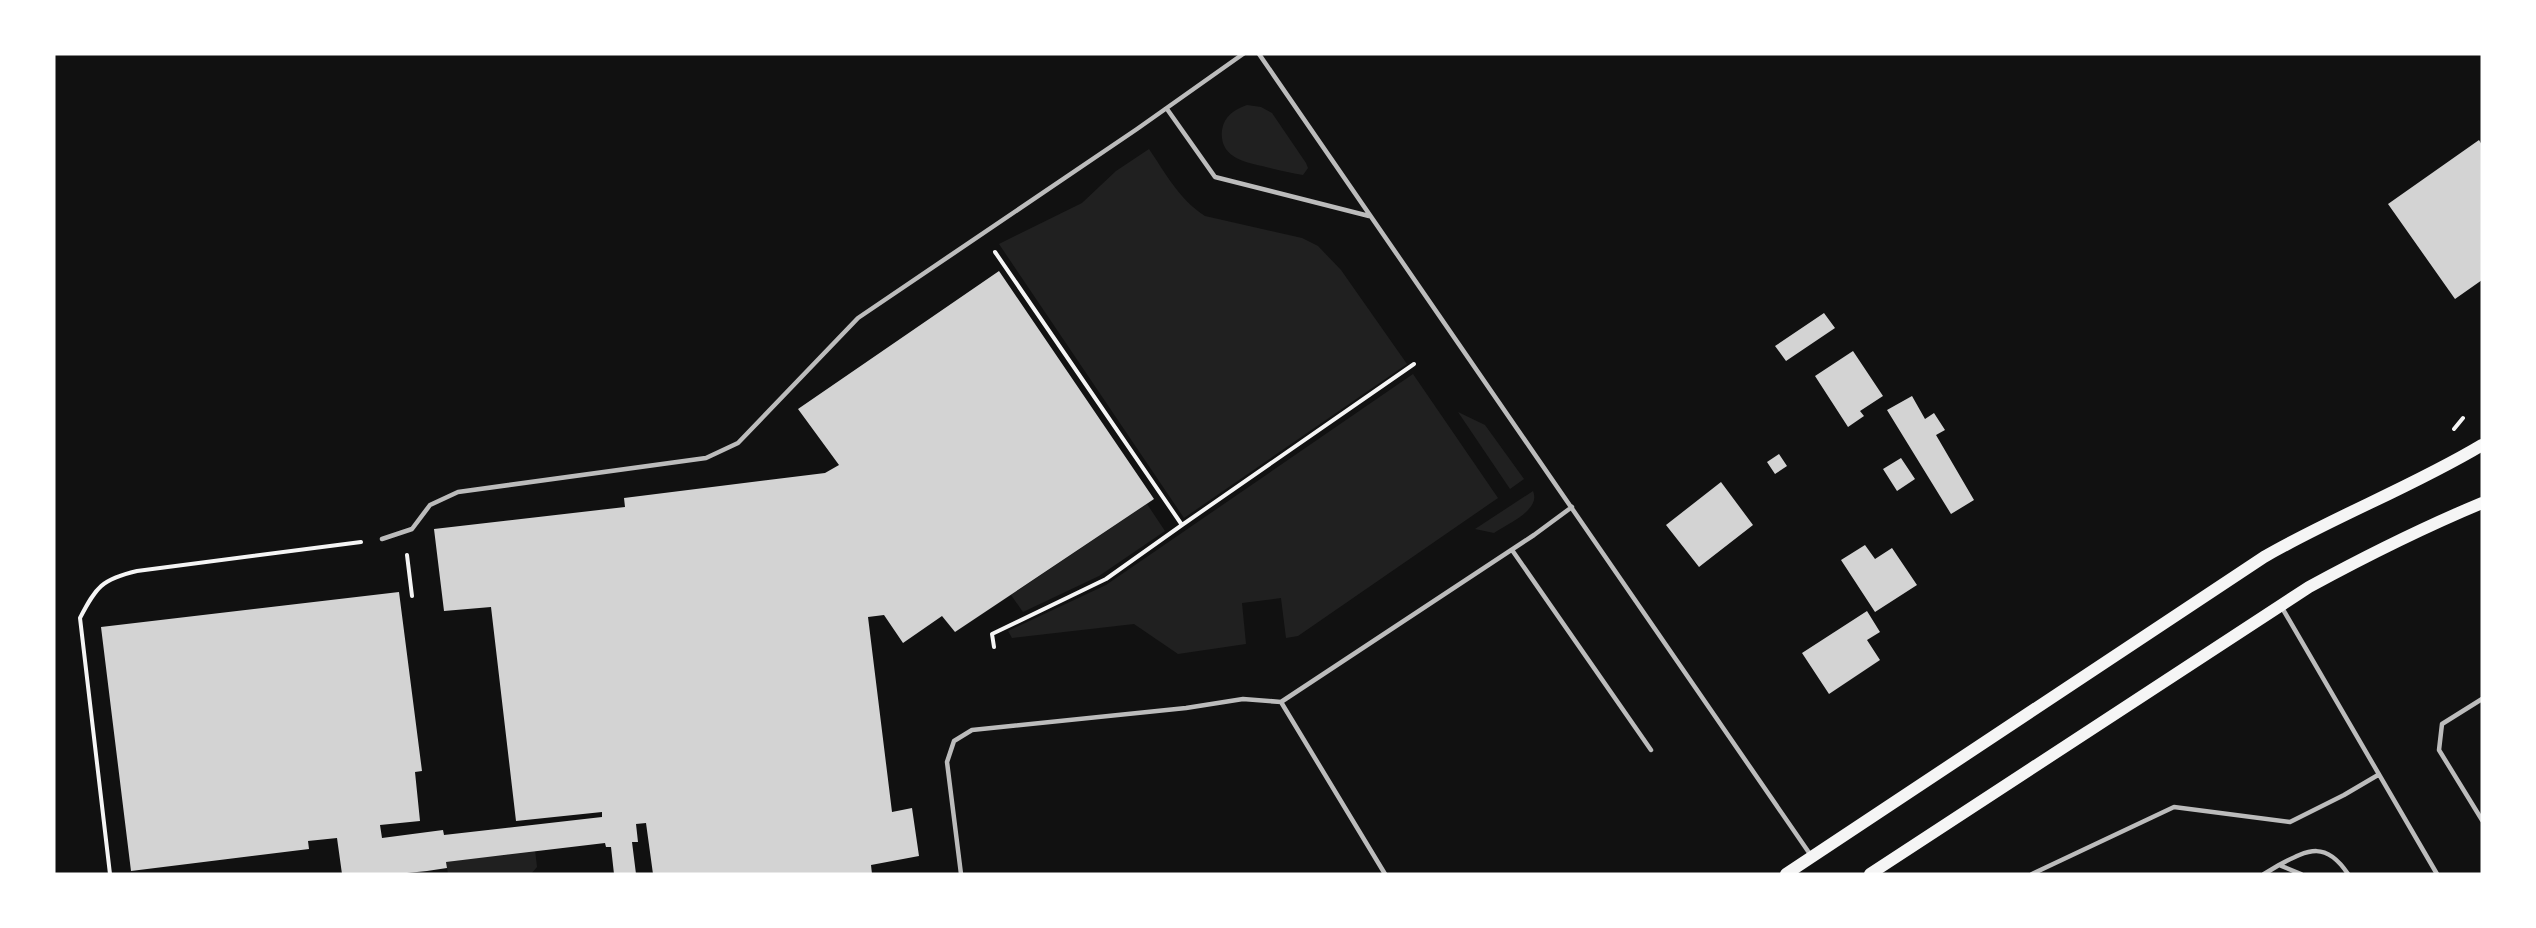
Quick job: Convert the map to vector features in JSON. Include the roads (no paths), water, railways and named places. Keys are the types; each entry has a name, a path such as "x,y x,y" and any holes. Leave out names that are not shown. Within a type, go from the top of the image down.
{"main road":[{"path":"1786,874 1999,730 2264,557 2339,517 2404,489 2482,445"},
{"path":"1870,874 2282,606 2366,556 2482,503"}],"lane":[{"path":"382,539 412,529 430,506 458,492 706,458 738,442 858,318 1167,109 1243,54"},
{"path":"1259,54 1812,857"},
{"path":"1167,109 1215,177 1369,216"},
{"path":"961,874 946,762 954,741 972,730 1186,708 1243,699 1281,702 1512,550 1572,507"},
{"path":"1512,550 1651,750"},
{"path":"2282,606 2437,874"},
{"path":"2482,699 2442,724 2439,750 2482,820"},
{"path":"1281,702 1385,874"},
{"path":"2032,874 2174,807 2289,822 2344,795 2378,775"},
{"path":"2264,874 2301,853 2316,850 2329,853 2340,862 2348,874"},
{"path":"2279,865 2301,874"}]}
